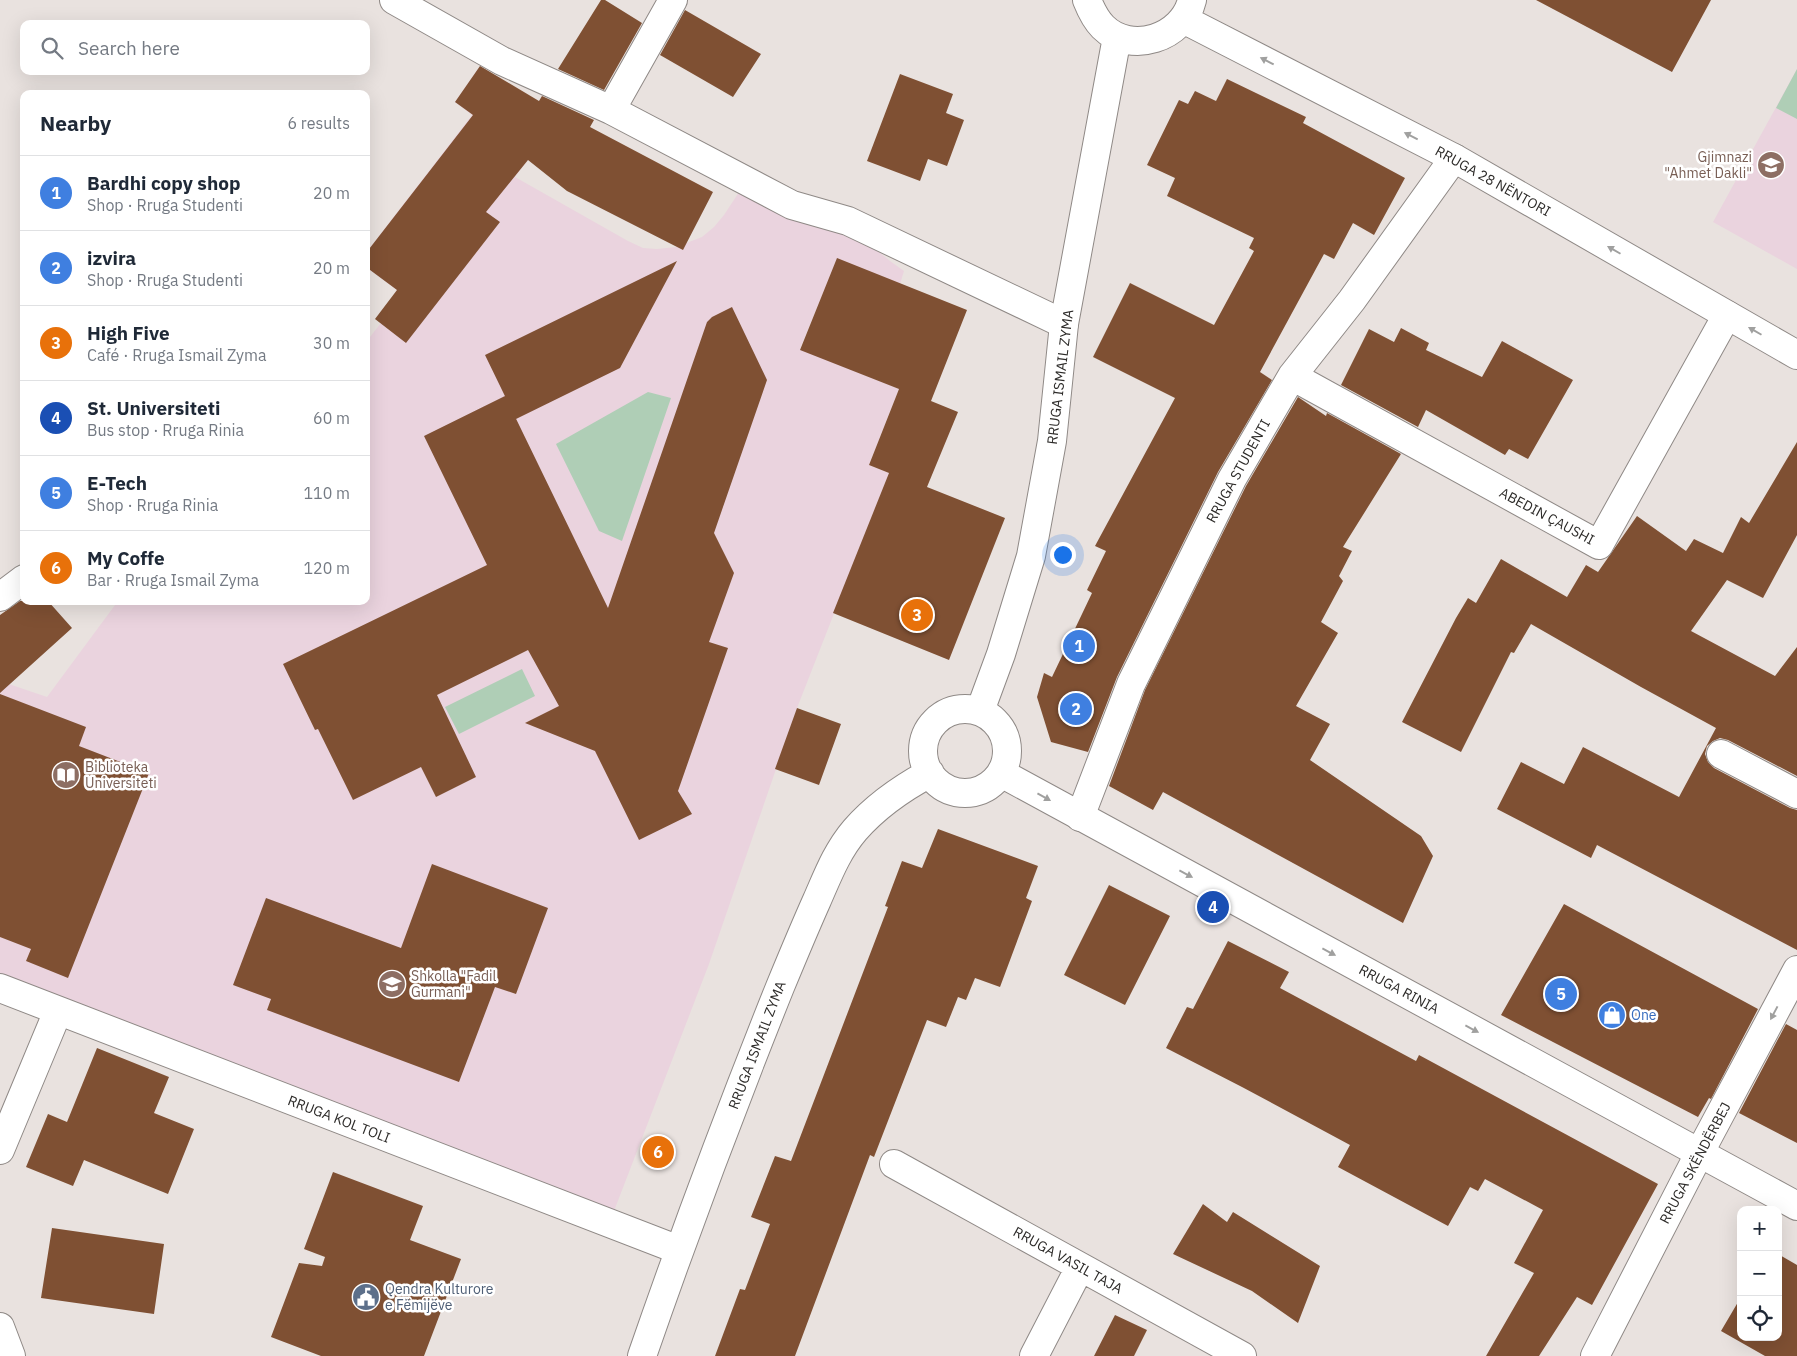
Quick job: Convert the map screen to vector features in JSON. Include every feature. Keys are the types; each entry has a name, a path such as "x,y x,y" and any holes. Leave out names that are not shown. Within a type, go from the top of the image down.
{"street":[{"path":"394,0 502,61 611,110 792,205 848,221 1064,324"},
{"path":"611,110 673,0"},
{"path":"1087,0 1093,14 1103,27 1117,37 1136,41 1154,39 1170,32 1188,10"},
{"name":"RRUGA 28 NËNTORI","path":"1188,10 1454,158 1797,355"},
{"name":"RRUGA ISMAIL ZYMA","path":"980,711 1001,654 1031,556 1052,441 1064,324 1117,37"},
{"name":"RRUGA STUDENTI","path":"1080,817 1131,684 1232,479 1292,376 1352,300 1454,158"},
{"name":"ABEDIN ÇAUSHI","path":"1292,376 1599,545 1727,315"},
{"path":"0,597 20,582"},
{"path":"967,708 980,711 991,716 1006,738 1007,754 1001,773 992,784 984,788 959,792 943,787 936,782 924,759 924,742 930,727 936,720 950,711 967,708"},
{"path":"1721,754 1797,794"},
{"name":"RRUGA ISMAIL ZYMA","path":"642,1356 679,1250 767,1019 834,860 854,831 872,813 903,788 930,773"},
{"name":"RRUGA RINIA","path":"1001,773 1797,1206"},
{"name":"RRUGA SKËNDËRBEJ","path":"1595,1356 1700,1152 1797,970"},
{"name":"RRUGA KOL TOLI","path":"0,988 679,1250"},
{"path":"0,1150 58,1011"},
{"name":"RRUGA VASIL TAJA","path":"894,1164 1242,1356"},
{"path":"1034,1356 1080,1267"},
{"path":"0,1327 12,1356"}],"shaded area":[{"path":"480,66 528,160 515,177 643,248 676,247 702,237 724,215 745,183 874,248 904,271 900,284 837,259 800,349 899,389 869,465 889,473 797,708 709,964 614,1211 0,974 0,681 47,697 115,605 370,605 370,337 381,323 397,290 370,270 370,248 472,115 455,102"},
{"name":"Gjimnazi \"Ahmet Dakli\"","path":"1797,69 1797,269 1713,222"}],"green space":[{"path":"1797,69 1797,119 1776,108"},
{"path":"648,392 671,398 622,541 599,531 556,444"},
{"path":"522,669 535,696 459,734 445,707"}],"building":[{"path":"601,0 605,0 642,23 604,90 558,69"},
{"path":"1536,0 1711,0 1672,72"},
{"path":"685,10 761,54 733,97 660,55"},
{"path":"480,66 539,101 542,96 594,120 590,127 713,192 683,250 567,191 528,160 486,212 500,222 406,343 375,319 397,290 370,270 370,248 473,115 455,102"},
{"path":"900,74 953,94 946,113 964,120 947,166 928,159 920,181 867,161"},
{"path":"1227,79 1306,117 1303,123 1405,178 1374,235 1353,223 1334,259 1324,254 1260,372 1272,380 1218,472 1117,677 1088,752 1051,742 1037,697 1044,673 1052,677 1092,593 1087,590 1106,551 1095,546 1175,398 1093,357 1130,283 1214,325 1254,251 1249,248 1254,238 1167,196 1175,178 1147,165 1179,100 1188,104 1195,91 1216,101"},
{"path":"837,258 967,310 931,401 958,412 927,487 1005,518 949,660 833,613 889,473 869,465 899,389 800,350"},
{"path":"677,261 620,368 516,419 485,355"},
{"path":"732,307 767,380 714,533 734,573 709,642 728,648 678,791 692,814 639,840 595,751 525,723 559,706 528,650 437,695 476,777 436,797 421,767 353,800 318,729 315,730 283,664 487,565 424,436 505,396 608,608 707,322 712,317"},
{"path":"1401,328 1429,343 1426,350 1482,377 1502,341 1573,380 1528,459 1509,449 1505,455 1426,410 1418,427 1341,385 1369,329 1394,342"},
{"path":"1298,397 1326,416 1327,413 1401,454 1343,547 1352,551 1339,576 1343,581 1321,622 1338,633 1296,706 1330,724 1310,760 1421,836 1433,856 1403,923 1163,792 1153,810 1109,786 1145,690 1246,486"},
{"path":"1797,442 1797,535 1763,598 1727,580 1691,631 1775,676 1797,647 1797,776 1728,740 1720,738 1707,746 1705,754 1708,762 1714,768 1797,810 1797,950 1597,845 1591,858 1497,809 1521,762 1564,784 1583,747 1679,797 1716,728 1531,624 1514,653 1511,652 1461,752 1402,722 1468,598 1476,603 1501,559 1567,597 1586,565 1598,572 1637,516 1686,551 1694,539 1723,553 1741,517 1749,523"},
{"path":"20,601 20,605 52,605 72,628 0,693 0,615"},
{"path":"0,694 86,727 79,746 149,773 68,978 26,961 31,949 0,937"},
{"path":"797,708 841,724 819,785 775,769"},
{"path":"938,829 1038,866 1026,898 1032,901 1000,987 975,978 966,1000 958,997 946,1027 927,1020 874,1157 870,1155 795,1356 715,1356 740,1289 745,1290 770,1224 751,1217 775,1156 791,1161 888,907 885,906 902,861 922,868"},
{"path":"432,864 548,908 516,994 495,987 459,1082 267,1010 271,999 233,985 266,898 401,948"},
{"path":"1109,885 1170,916 1125,1005 1064,975"},
{"path":"1564,904 1758,1009 1711,1099 1709,1098 1698,1117 1501,1015"},
{"path":"1228,941 1289,972 1280,988 1416,1061 1419,1055 1658,1184 1592,1305 1577,1297 1539,1356 1486,1356 1534,1273 1514,1263 1543,1210 1485,1179 1478,1191 1470,1187 1448,1226 1338,1167 1350,1145 1166,1048 1187,1007 1193,1009"},
{"path":"1786,1024 1797,1030 1797,1143 1739,1113"},
{"path":"97,1048 169,1077 154,1113 194,1129 168,1194 84,1160 73,1186 26,1167 48,1114 67,1122"},
{"name":"Qendra Kulturore e Fëmijëve","path":"333,1172 423,1206 410,1240 461,1259 424,1356 321,1356 271,1337 299,1263 322,1266 325,1257 304,1249"},
{"path":"1203,1204 1227,1222 1233,1212 1320,1266 1298,1323 1252,1291 1173,1254"},
{"path":"52,1228 164,1244 154,1314 41,1298"},
{"path":"1782,1256 1797,1265 1797,1356 1765,1356 1739,1341 1782,1341"},
{"path":"1737,1304 1737,1340 1721,1331"},
{"path":"1115,1315 1147,1330 1134,1356 1094,1356"}],"place":[{"name":"Gjimnazi \"Ahmet Dakli\"","path":"1771,165"},
{"name":"High Five","path":"917,615"},
{"name":"Bardhi copy shop","path":"1079,646"},
{"name":"izvira","path":"1076,709"},
{"name":"Biblioteka Universiteti","path":"66,775"},
{"name":"St. Universiteti","path":"1213,907"},
{"name":"Shkolla \"Fadil Gurmani\"","path":"392,984"},
{"name":"E-Tech","path":"1561,994"},
{"name":"One","path":"1612,1015"},
{"name":"My Coffe","path":"658,1152"},
{"name":"Qendra Kulturore e Fëmijëve","path":"366,1297"}]}
